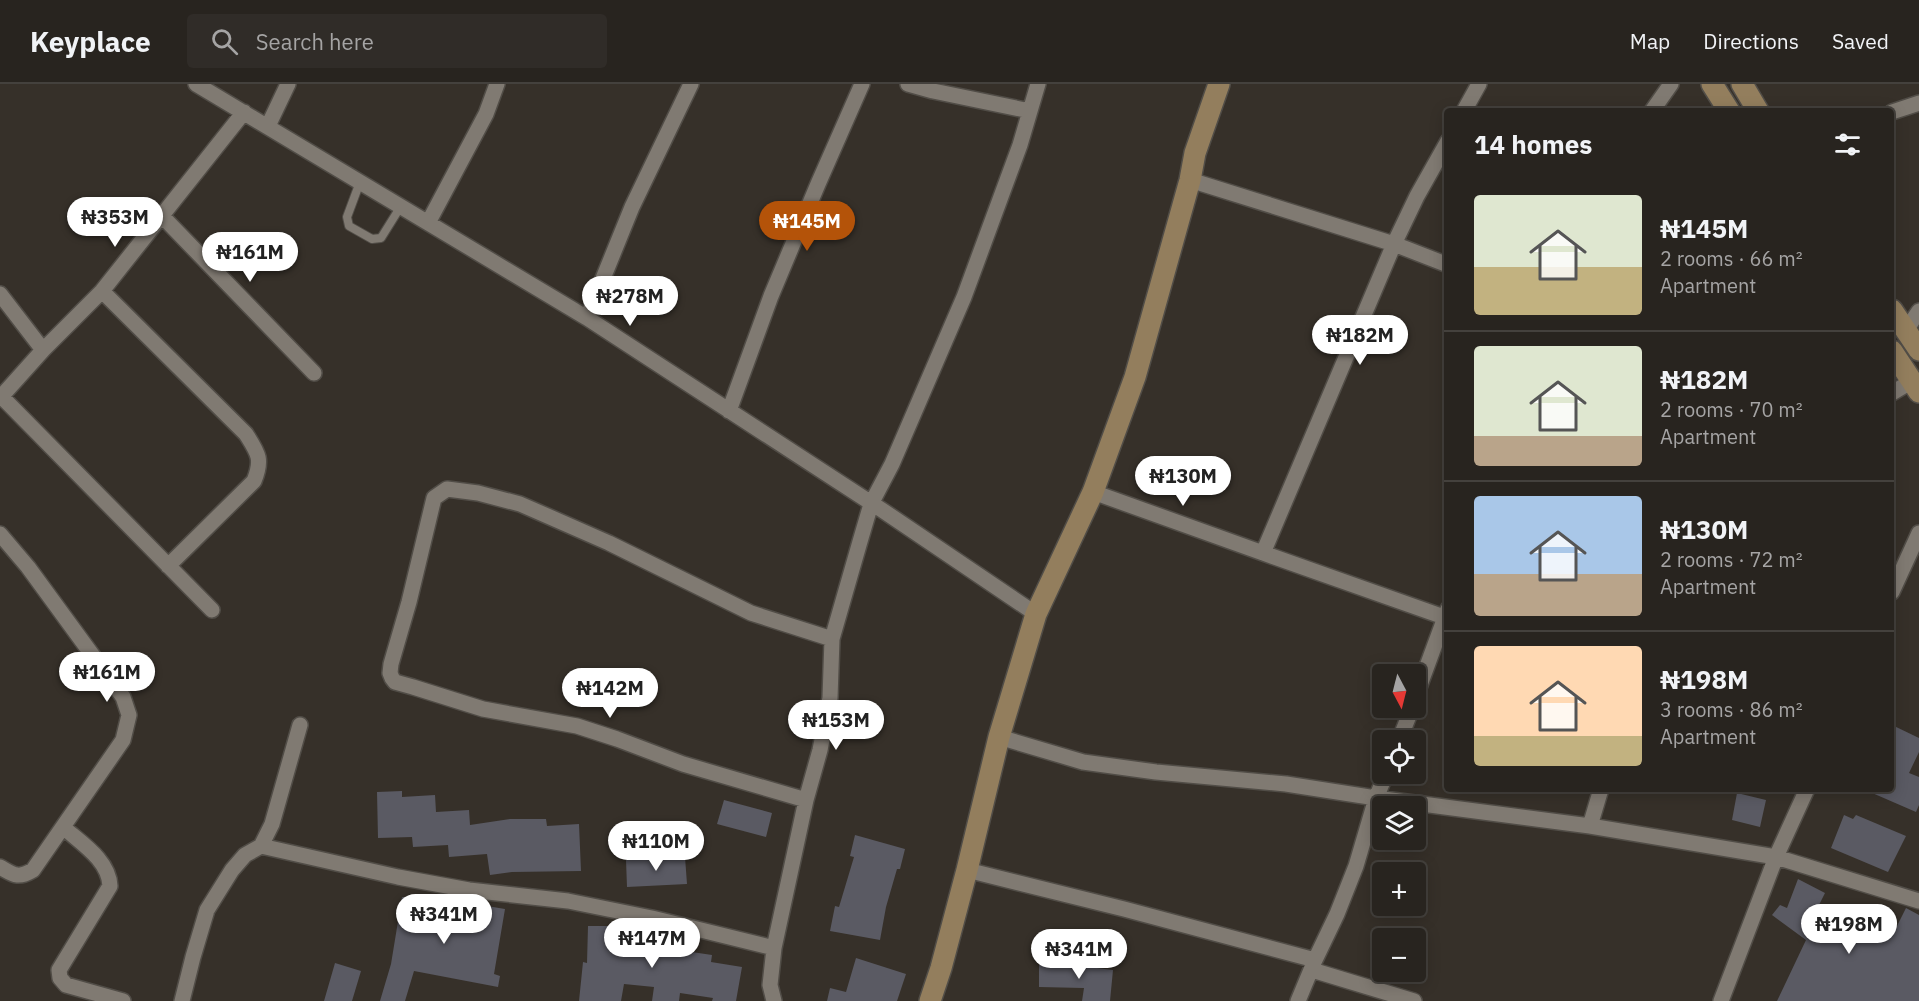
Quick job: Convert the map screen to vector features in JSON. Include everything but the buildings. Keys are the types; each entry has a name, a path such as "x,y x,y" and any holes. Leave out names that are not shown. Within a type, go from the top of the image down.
{"street":[{"path":"196,84 587,318 1036,614"},
{"path":"268,126 288,84"},
{"path":"428,223 486,114 497,84"},
{"path":"587,318 632,207 691,84"},
{"path":"729,411 771,296 862,84"},
{"path":"908,84 1029,111"},
{"path":"774,1001 770,985 774,948 830,698 832,639 871,504 892,464 964,297 1020,145 1038,84"},
{"path":"930,1001 967,870 999,737 1036,614 1093,492 1135,377 1190,180 1195,153 1219,84"},
{"path":"1466,108 1479,84"},
{"path":"1654,108 1671,84"},
{"path":"1712,84 1727,108"},
{"path":"1742,84 1756,108"},
{"path":"1894,111 1919,103"},
{"path":"212,610 1,398 102,291 244,112"},
{"path":"1263,553 1394,244 1444,148"},
{"path":"1190,180 1394,244 1444,264"},
{"path":"162,216 314,373"},
{"path":"102,291 246,434 258,456 259,468 254,481 168,566"},
{"path":"0,294 44,350"},
{"path":"1906,330 1919,311"},
{"path":"1894,313 1919,350"},
{"path":"1894,354 1915,386 1894,392"},
{"path":"806,800 683,764 578,726 483,709 395,682 390,673 391,664 409,602 434,498 447,489 478,493 520,504 609,543 751,614 832,639"},
{"path":"1093,492 1263,553 1444,612"},
{"path":"0,534 28,567 123,697 129,715 123,740 33,870 24,875 15,876 0,867"},
{"path":"1894,588 1919,534"},
{"path":"1426,668 1444,619"},
{"path":"182,1001 207,910 232,870 245,855 261,846 272,824 300,725"},
{"path":"999,737 1083,762 1156,772 1286,784 1372,797"},
{"path":"1590,826 1600,792"},
{"path":"1721,1001 1776,857 1806,792"},
{"path":"1426,806 1590,826 1776,857 1919,901"},
{"path":"1298,1001 1356,866 1372,812"},
{"path":"63,827 103,864 110,876 110,886 59,970 60,978 66,985 123,1001"},
{"path":"261,846 398,877 469,890 568,901 652,918 774,948"},
{"path":"967,870 1124,909 1313,965 1414,1001"}],"lane":[{"path":"360,182 347,218 349,226 372,238 381,238 401,206"}]}
